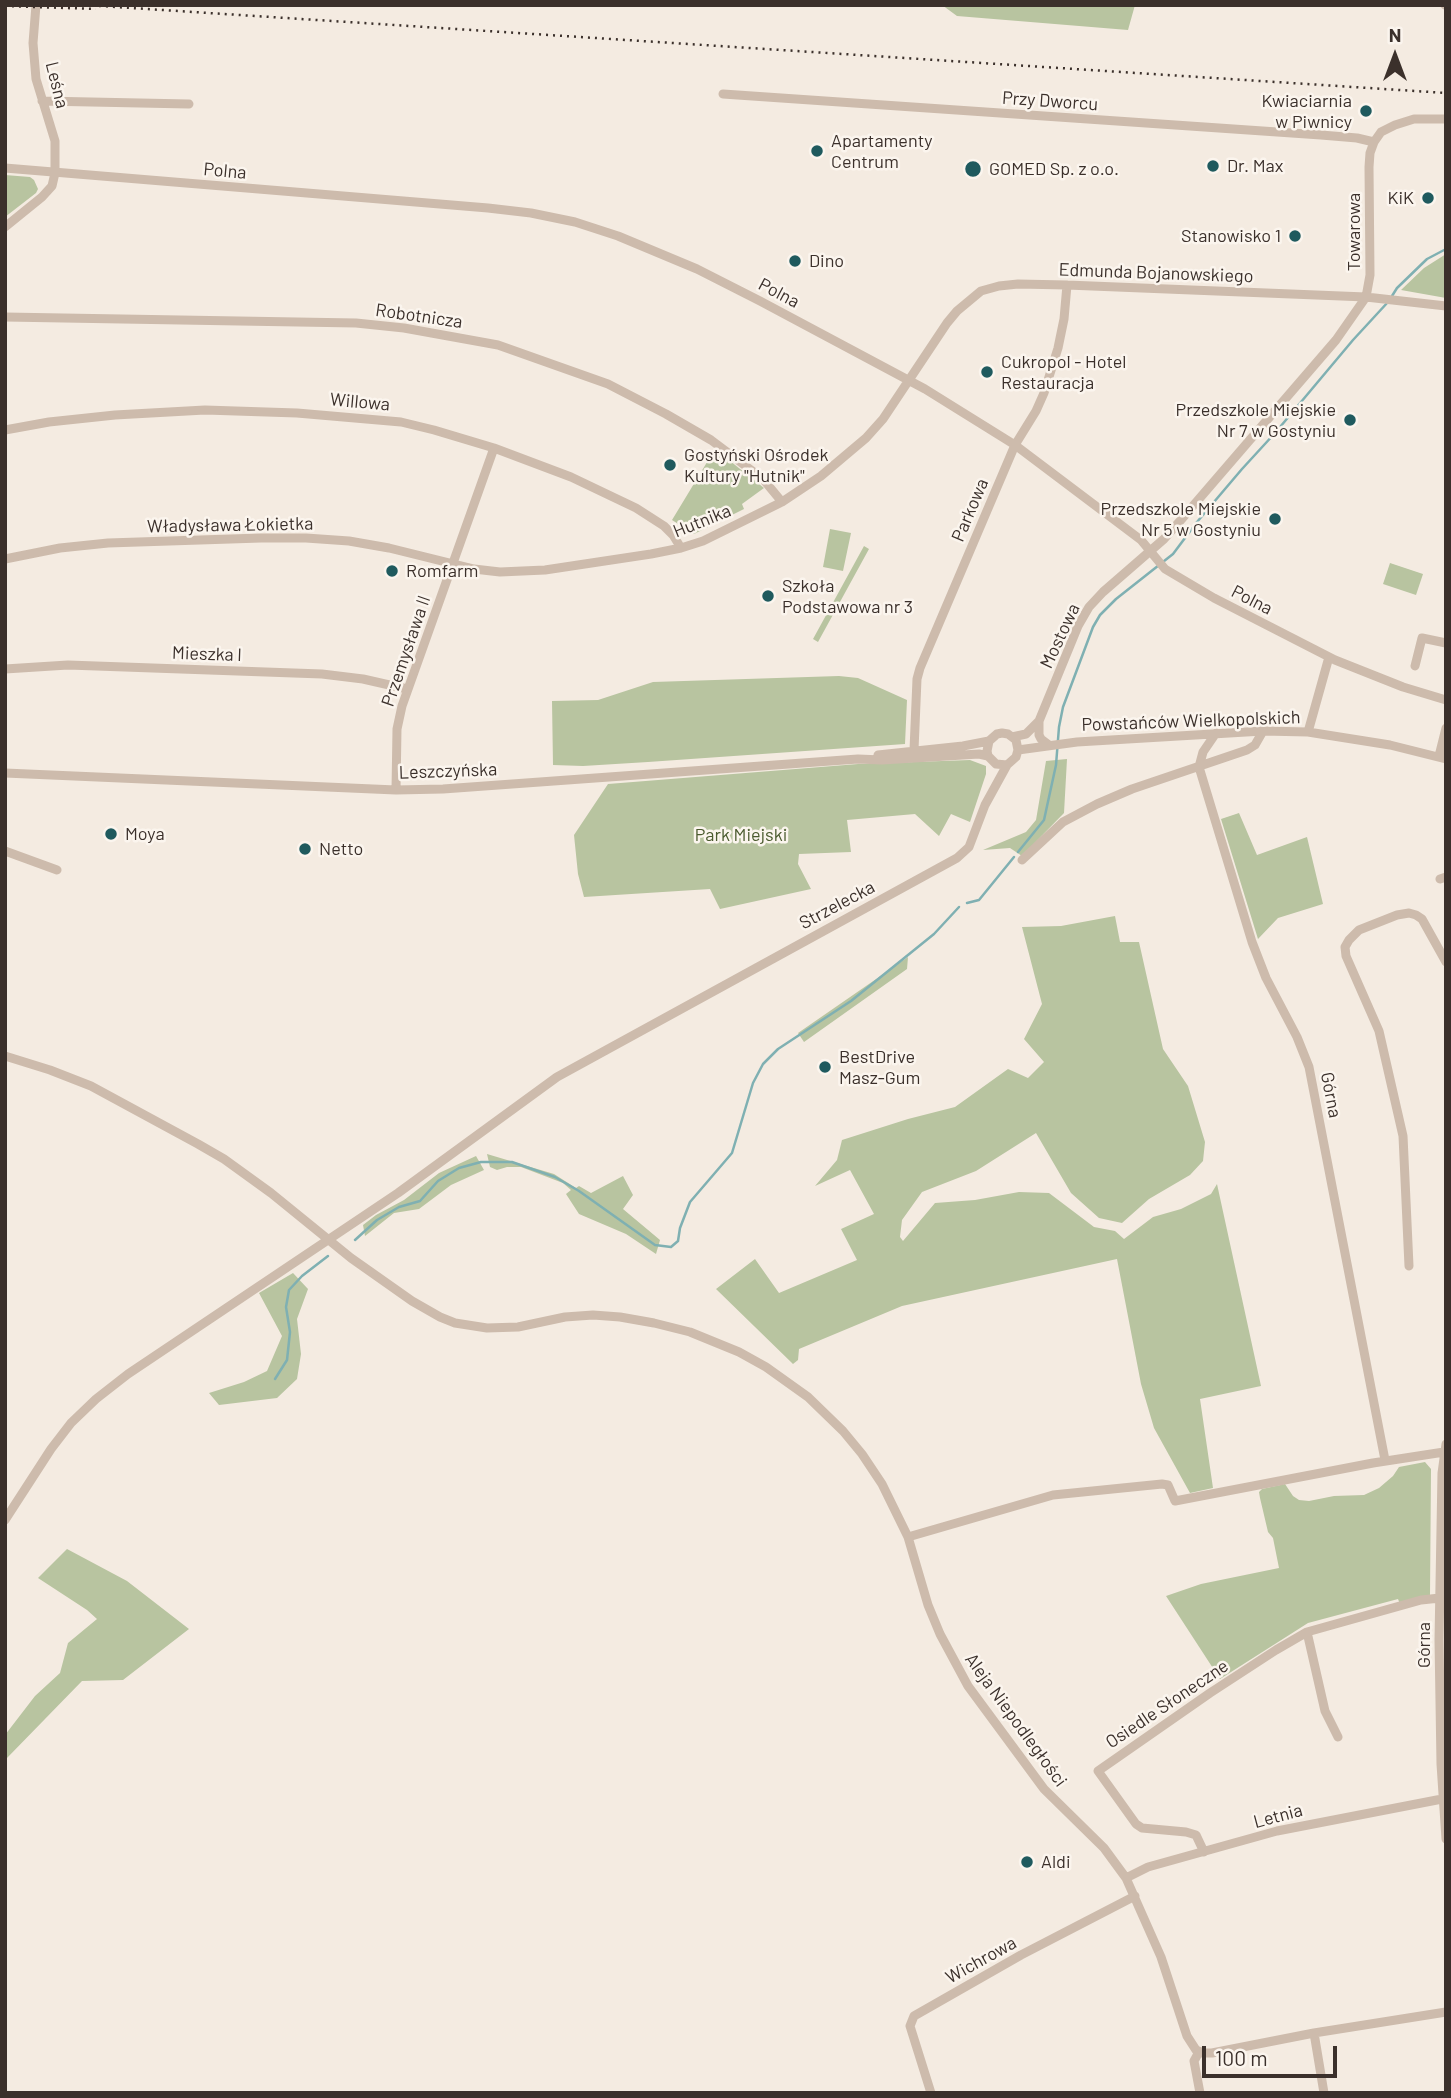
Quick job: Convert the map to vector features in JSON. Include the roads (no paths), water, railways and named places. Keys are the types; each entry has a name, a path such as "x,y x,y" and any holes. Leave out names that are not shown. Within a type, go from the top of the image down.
{"street":[{"name":"Leśna","path":"36,5 36,79 55,141 55,173"},
{"name":"Przy Dworcu","path":"723,94 1321,135 1374,142"},
{"path":"42,101 189,104"},
{"path":"1374,142 1381,132 1395,125 1414,119 1446,119"},
{"name":"Towarowa","path":"1366,298 1370,275 1369,167 1374,142"},
{"name":"Polna","path":"5,168 488,208 575,222 618,236 697,269 910,380 1015,445 1141,540 1166,569 1214,598 1329,657 1403,687 1446,700"},
{"path":"5,227 42,197 52,186 55,173"},
{"name":"Edmunda Bojanowskiego","path":"910,380 957,311 981,292 999,286 1067,285 1381,298 1446,306"},
{"name":"Parkowa","path":"914,750 917,679 925,654 1015,445 1036,411 1051,372 1064,319 1067,285"},
{"name":"Mostowa","path":"1039,721 1078,626 1089,607 1102,592 1153,553 1336,340 1366,298"},
{"name":"Robotnicza","path":"5,317 356,323 404,328 498,345 608,384 666,414 711,440 763,479 782,502"},
{"name":"Hutnika","path":"453,564 500,572 522,572 681,548 703,541 782,502 821,476 866,438 910,380"},
{"name":"Willowa","path":"5,430 115,415 205,410 297,413 401,422 434,429 494,448 571,477 634,506 664,526 681,548"},
{"name":"Przemysława II","path":"396,790 397,729 407,689 494,448"},
{"name":"Władysława Łokietka","path":"5,559 60,548 108,543 306,538 349,541 389,548 453,564"},
{"path":"1415,666 1422,638 1446,643"},
{"path":"1308,732 1329,657"},
{"name":"Mieszka I","path":"5,669 68,665 322,674 363,679 407,689"},
{"path":"1012,737 1026,734 1039,721"},
{"path":"1039,721 1039,735 1049,745"},
{"path":"1443,758 1446,728"},
{"path":"1022,860 1063,822 1074,816 1132,789 1247,750 1255,745 1263,731"},
{"name":"Powstańców Wielkopolskich","path":"1018,750 1077,741 1263,731 1308,732 1390,745 1443,758"},
{"path":"1002,733 1012,737 1016,740 1018,750 1014,761 999,765 990,759 986,751 989,741 1002,733"},
{"path":"1193,733 1203,751"},
{"path":"1199,767 1203,751 1216,733"},
{"name":"Leszczyńska","path":"5,773 396,790 497,786 858,759 989,741"},
{"name":"Leszczyńska","path":"858,759 979,754 990,759"},
{"name":"Strzelecka","path":"5,1520 71,1423 128,1374 398,1193 557,1077 957,859 970,847 985,805 992,776 990,759"},
{"name":"Strzelecka","path":"985,805 1007,765"},
{"name":"Górna","path":"1199,767 1252,942 1266,978 1309,1066 1385,1460"},
{"path":"5,851 57,870"},
{"path":"1409,1266 1403,1136 1379,1031 1346,956 1345,947 1359,930 1409,913 1422,919 1446,962"},
{"name":"Aleja Niepodległości","path":"5,1056 77,1080 137,1109 224,1159 292,1209 328,1240 412,1301 440,1317 479,1327 503,1328 584,1315 607,1316 690,1332 739,1352 780,1376 820,1408 853,1443 882,1484 908,1537 934,1619 948,1652 968,1686 1044,1789 1097,1840 1126,1878 1167,1972 1188,2039 1192,2047 1199,2052"},
{"path":"908,1537 1031,1501 1077,1492 1168,1485 1175,1501 1445,1448"},
{"name":"Górna","path":"1445,1448 1439,1714 1446,1839"},
{"name":"Osiedle Słoneczne","path":"1204,1852 1196,1835 1175,1830 1142,1828 1136,1824 1098,1771 1210,1693 1307,1632 1422,1600 1440,1598"},
{"path":"1307,1632 1325,1711 1338,1737"},
{"name":"Letnia","path":"1126,1878 1148,1867 1277,1831 1442,1799"},
{"name":"Wichrowa","path":"931,2093 910,2026 914,2016 1021,1955 1135,1896"},
{"path":"1200,2093 1194,2061 1199,2052 1212,2053 1446,2012"},
{"path":"1314,2033 1324,2093"}],"waterway":[{"path":"1392,296 1427,259 1446,249"},
{"path":"1018,852 1044,820 1056,765 1063,707 1100,615 1173,554 1242,469 1388,302"},
{"path":"967,903 979,900 1014,857"},
{"path":"355,1240 377,1220 399,1207 420,1201 438,1181 459,1168 481,1162 512,1162 555,1177 655,1245 671,1247 678,1241 690,1202 732,1153 753,1083 763,1064 778,1049 851,1001 934,934 959,907"},
{"path":"275,1379 287,1360 290,1332 286,1307 289,1290 328,1256"}],"railway":[{"path":"85,5 1446,93"},
{"path":"5,6 96,9"}],"place":[{"name":"Kwiaciarnia w Piwnicy","path":"1366,111"},
{"name":"Apartamenty Centrum","path":"817,151"},
{"name":"Dr. Max","path":"1213,166"},
{"name":"GOMED Sp. z o.o.","path":"973,169"},
{"name":"KiK","path":"1428,198"},
{"name":"Stanowisko 1","path":"1295,236"},
{"name":"Dino","path":"795,261"},
{"name":"Cukropol - Hotel Restauracja","path":"987,372"},
{"name":"Przedszkole Miejskie Nr 7 w Gostyniu","path":"1350,420"},
{"name":"Gostyński Ośrodek Kultury \"Hutnik\"","path":"670,465"},
{"name":"Przedszkole Miejskie Nr 5 w Gostyniu","path":"1275,519"},
{"name":"Romfarm","path":"392,571"},
{"name":"Szkoła Podstawowa nr 3","path":"768,596"},
{"name":"Moya","path":"111,834"},
{"name":"Netto","path":"305,849"},
{"name":"BestDrive Masz-Gum","path":"825,1067"},
{"name":"Aldi","path":"1027,1862"}],"park label":[{"name":"Park Miejski","path":"741,835"}]}
